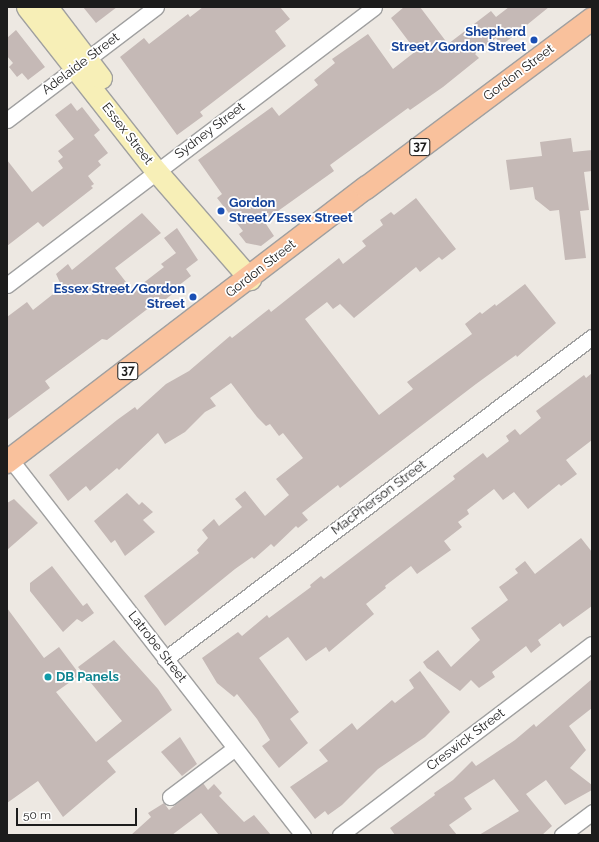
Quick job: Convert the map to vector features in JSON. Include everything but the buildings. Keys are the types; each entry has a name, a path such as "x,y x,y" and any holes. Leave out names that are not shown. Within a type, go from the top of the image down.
{"main road":[{"name":"Gordon Street","path":"9,461 250,279 366,188 591,22"}],"street":[{"name":"Essex Street","path":"27,7 81,64 250,279"},
{"name":"Essex Street","path":"46,7 81,64"},
{"name":"Adelaide Street","path":"7,120 156,7"},
{"name":"Sydney Street","path":"7,285 374,7"},
{"name":"MacPherson Street","path":"165,659 592,337"},
{"name":"Latrobe Street","path":"9,461 303,835"},
{"name":"Creswick Street","path":"340,835 592,644"},
{"path":"170,797 235,748"},
{"path":"562,835 592,812"}],"place":[{"name":"Shepherd Street/Gordon Street","path":"534,40"},
{"name":"Gordon Street/Essex Street","path":"221,211"},
{"name":"Essex Street/Gordon Street","path":"193,297"},
{"name":"DB Panels","path":"48,677"}]}
